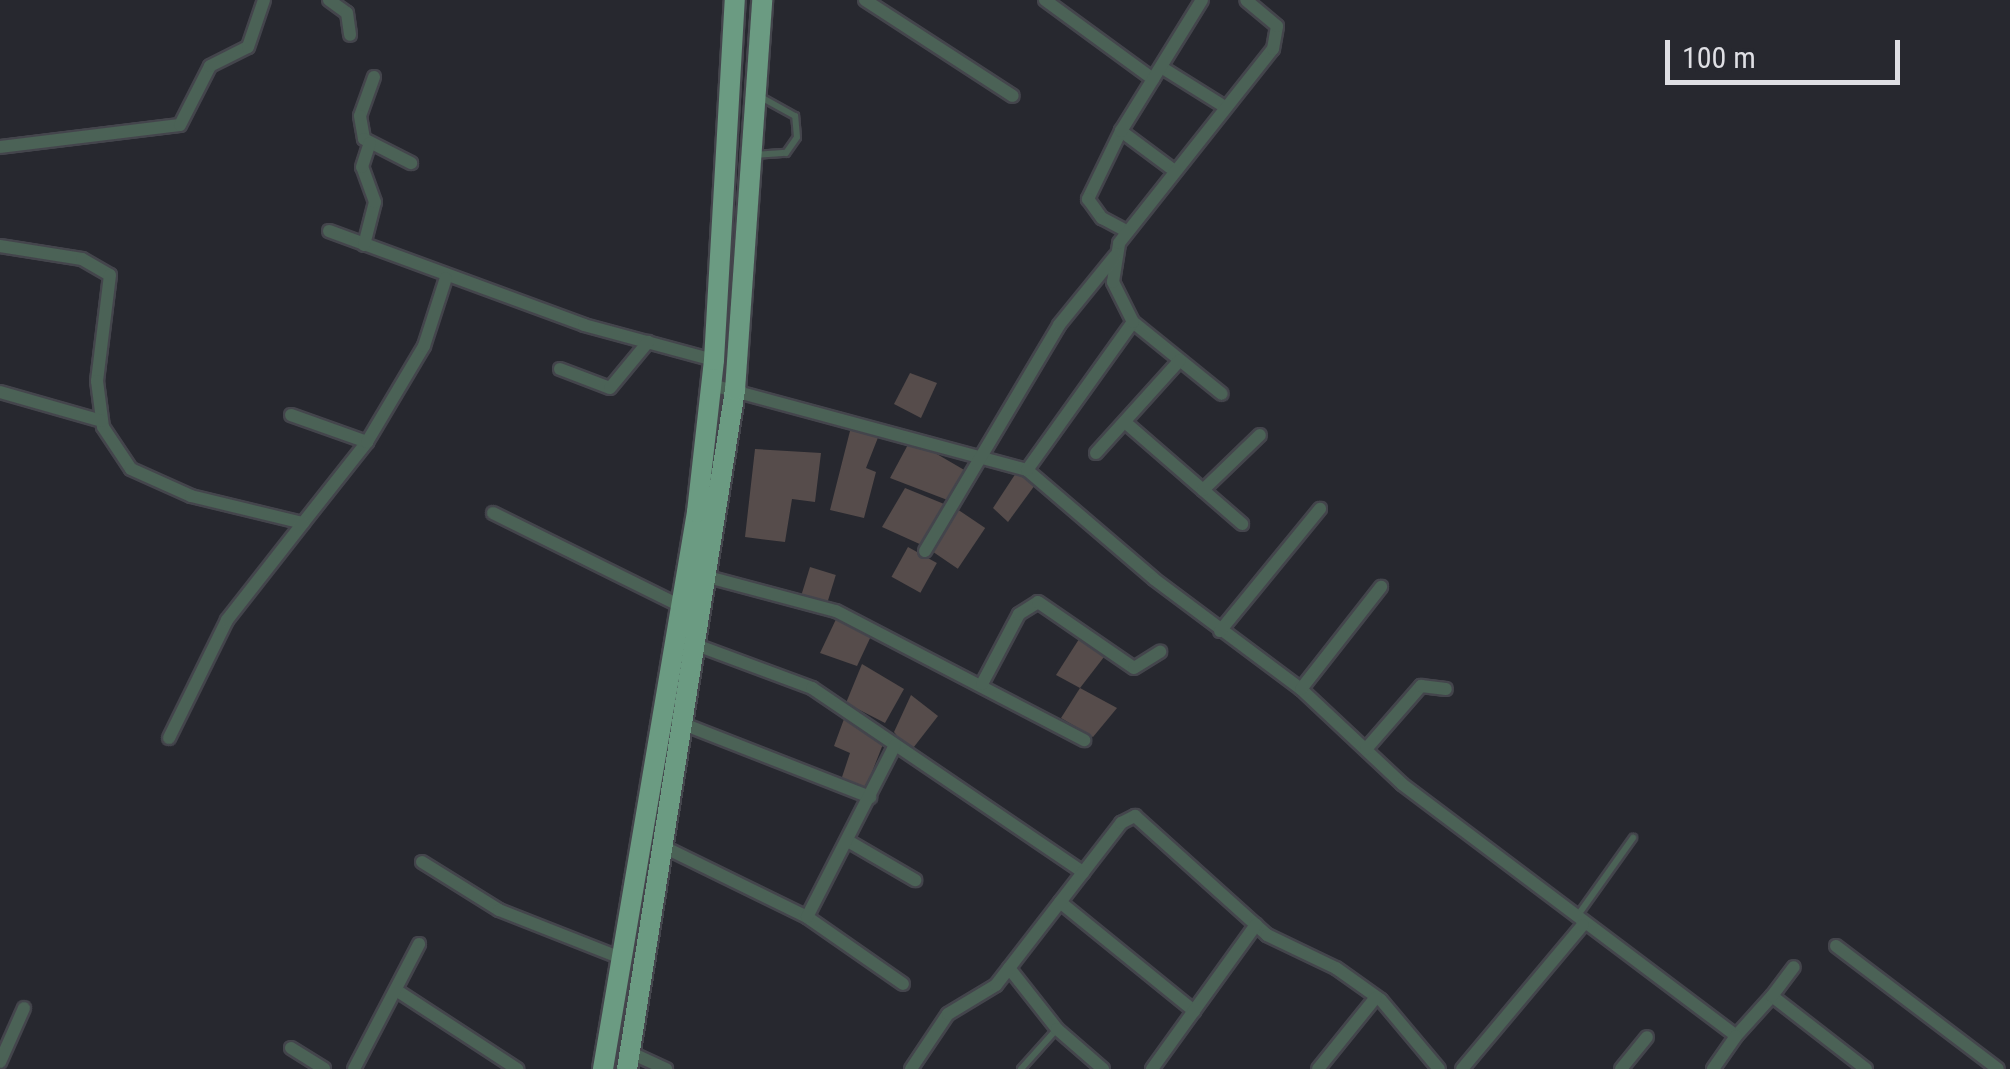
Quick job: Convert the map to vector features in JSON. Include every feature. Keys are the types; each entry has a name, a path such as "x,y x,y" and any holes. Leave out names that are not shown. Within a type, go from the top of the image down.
{"main road":[{"path":"602,1069 682,607 712,386 735,0"},
{"path":"628,1061 699,646 735,390 762,0"}],"street":[{"path":"0,147 180,125 210,66 248,48 264,0"},
{"path":"329,0 348,13 350,36"},
{"path":"865,0 1013,96"},
{"path":"1045,0 1157,73 1224,108"},
{"path":"1126,231 1102,218 1088,199 1121,132 1202,0"},
{"path":"1222,394 1133,322 1113,282 1117,254 1126,231 1276,38 1270,16 1246,0"},
{"path":"374,77 359,128 370,143 411,163"},
{"path":"1121,132 1172,170"},
{"path":"364,246 375,202 362,167 370,143"},
{"path":"329,232 446,278 714,360"},
{"path":"0,246 82,260 110,275 99,337 102,421 123,461 156,482 303,523"},
{"path":"925,551 975,460 1059,325 1117,254"},
{"path":"169,738 227,620 367,442 424,346 446,278"},
{"path":"1027,470 1133,322"},
{"path":"560,368 610,388 648,342"},
{"path":"1096,453 1180,360"},
{"path":"712,386 936,441 975,460 1027,470 1220,631 1301,689 1366,750 1579,922 1736,1036"},
{"path":"0,392 102,421"},
{"path":"291,415 367,442"},
{"path":"1126,423 1242,524"},
{"path":"1203,490 1260,436"},
{"path":"1220,631 1320,509"},
{"path":"493,513 682,607"},
{"path":"708,578 836,611 1084,740"},
{"path":"1301,689 1381,587"},
{"path":"982,684 1018,614 1038,602 1134,668 1160,652"},
{"path":"699,646 812,688 1082,872"},
{"path":"1366,750 1421,686 1446,689"},
{"path":"686,725 870,797"},
{"path":"808,917 895,744"},
{"path":"911,1069 948,1014 980,1000 1120,823 1135,816 1256,925 1376,997 1439,1069"},
{"path":"848,841 914,880"},
{"path":"666,848 808,917 903,984"},
{"path":"422,862 499,910 621,958"},
{"path":"1060,902 1194,1010"},
{"path":"1462,1069 1579,922"},
{"path":"1152,1069 1256,925"},
{"path":"354,1069 419,944"},
{"path":"1836,946 1998,1069"},
{"path":"1713,1069 1794,967"},
{"path":"1009,968 1057,1029 1104,1069"},
{"path":"396,990 517,1069"},
{"path":"1772,996 1866,1069"},
{"path":"1318,1069 1376,997"},
{"path":"0,1062 24,1008"},
{"path":"1621,1069 1646,1037"},
{"path":"291,1048 324,1069"},
{"path":"628,1061 666,1069"}],"lane":[{"path":"752,155 786,153 798,125 787,110 756,94"},
{"path":"1579,922 1633,838"},
{"path":"1021,1069 1057,1029"}],"building":[{"path":"910,373 937,383 921,418 894,404"},
{"path":"851,427 879,435 866,468 876,472 864,518 830,510"},
{"path":"911,439 966,471 950,501 890,478"},
{"path":"755,449 821,453 815,502 792,499 785,542 745,537"},
{"path":"1016,473 1035,485 1008,522 993,508"},
{"path":"905,488 949,506 924,546 882,527"},
{"path":"957,509 985,528 958,569 930,550"},
{"path":"908,547 937,563 920,593 892,577"},
{"path":"810,567 836,575 826,606 800,599"},
{"path":"838,615 872,634 857,666 820,653"},
{"path":"1081,636 1104,657 1080,688 1056,675"},
{"path":"862,664 904,689 885,723 846,703"},
{"path":"1080,688 1117,708 1093,737 1061,718"},
{"path":"911,695 938,716 910,752 894,732"},
{"path":"844,719 885,739 865,790 840,783 850,753 834,746"}]}
